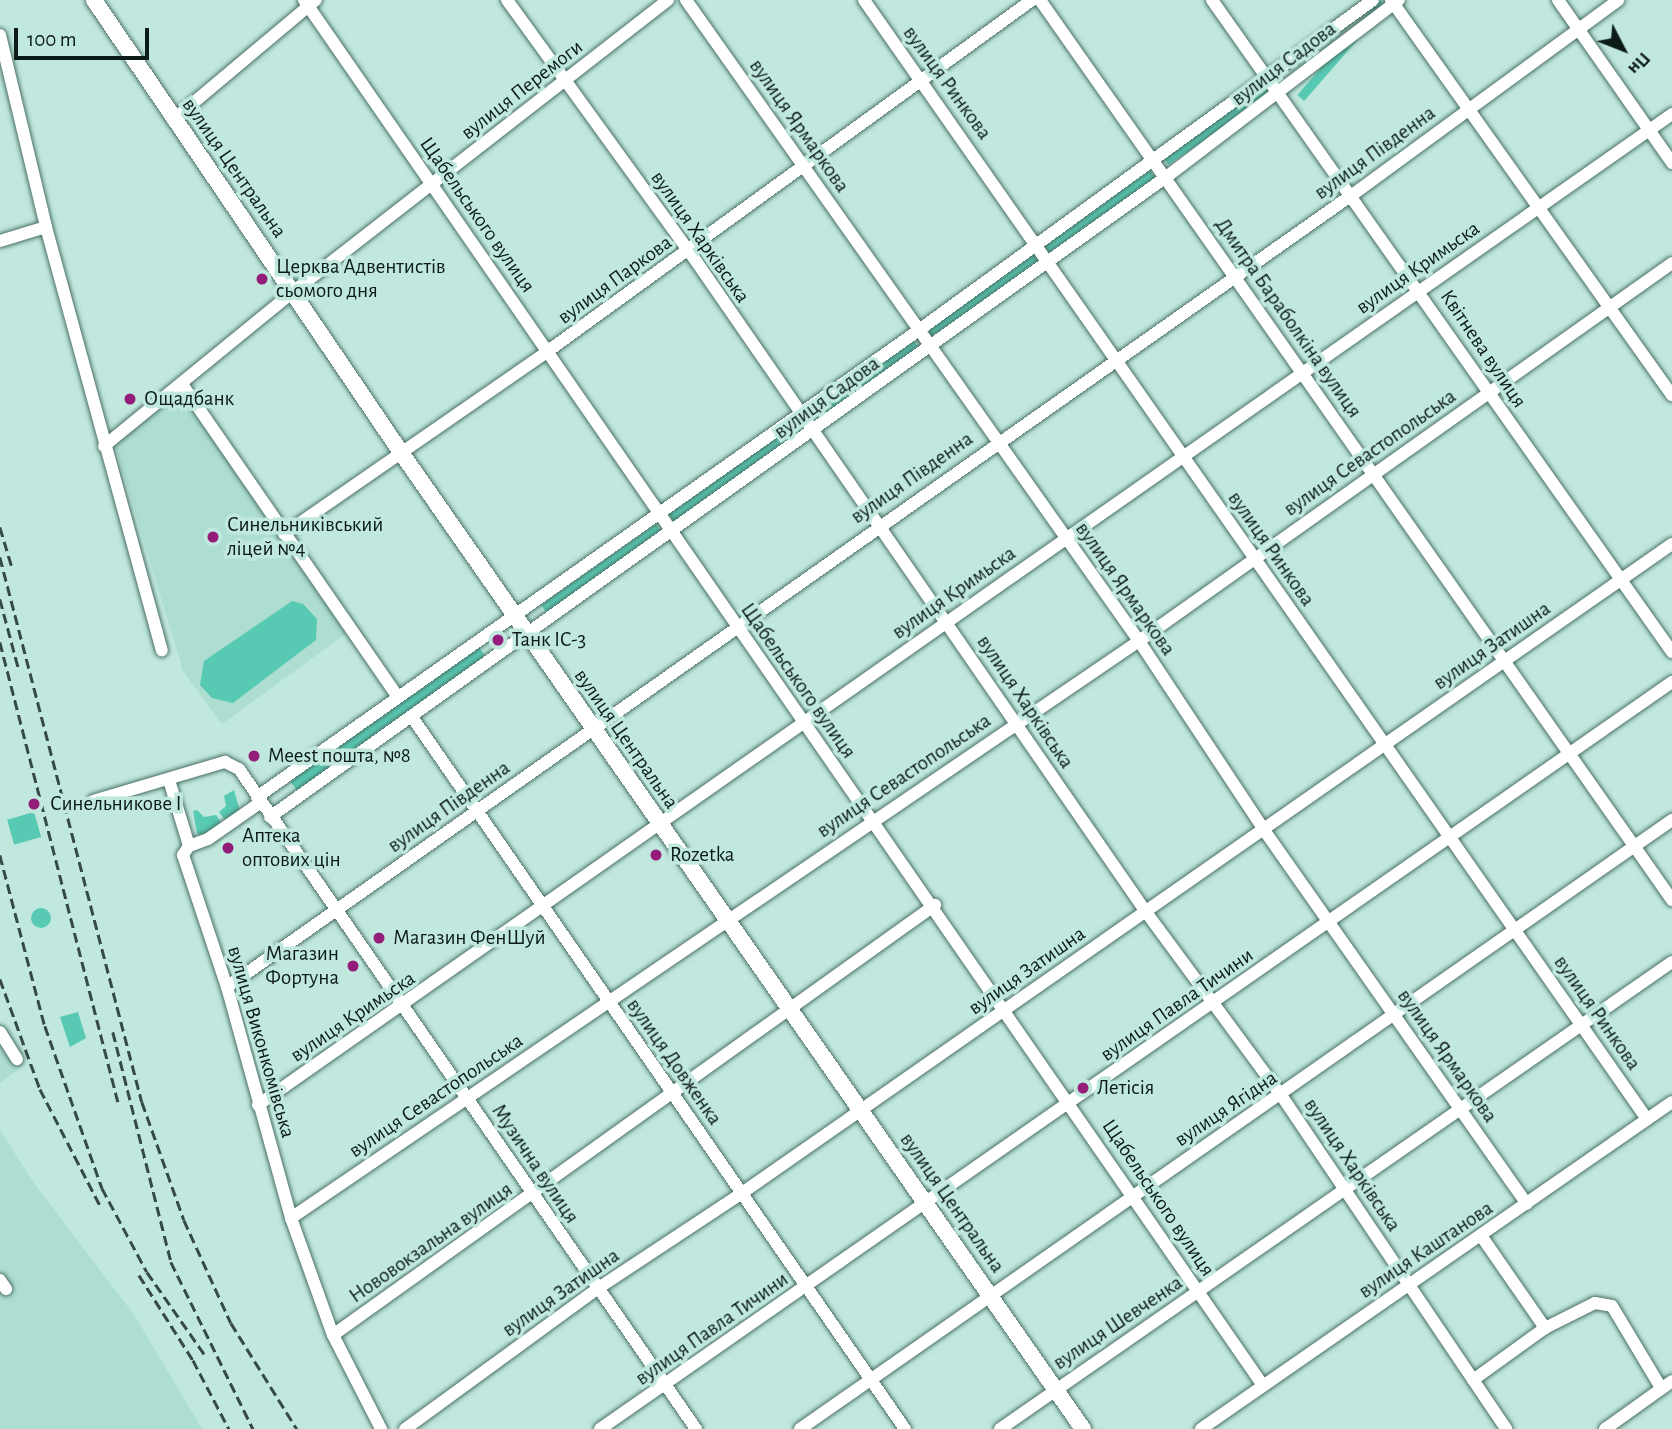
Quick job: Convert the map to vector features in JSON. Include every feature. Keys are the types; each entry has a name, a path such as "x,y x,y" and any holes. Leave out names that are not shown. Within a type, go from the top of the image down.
{"main road":[{"name":"вулиця Центральна","path":"93,0 528,636 1083,1429"}],"street":[{"name":"вулиця Харківська","path":"507,0 689,251 811,433 947,622 1146,912 1281,1095 1506,1429"},
{"name":"вулиця Перемоги","path":"104,446 294,291 668,0"},
{"name":"вулиця Ярмаркова","path":"686,0 1139,641 1264,830 1396,1014 1527,1204"},
{"name":"вулиця Ринкова","path":"864,0 1038,243 1253,558 1386,743 1448,839 1583,1024 1647,1119"},
{"name":"вулиця Паркова","path":"284,534 689,251 1032,0"},
{"name":"Дмитра Бараболкіна вулиця","path":"1040,0 1506,659 1569,755 1672,900"},
{"name":"Квітнева вулиця","path":"1212,0 1280,91 1420,290 1488,395 1672,652"},
{"name":"вулиця Садова","path":"189,846 208,839 398,697 919,330 1373,0"},
{"path":"1558,0 1672,163"},
{"name":"вулиця Південна","path":"227,987 878,525 1352,195 1618,0"},
{"path":"174,119 309,2"},
{"name":"Щабельського вулиця","path":"309,2 432,184 674,531 736,628 935,905 1262,1384"},
{"path":"1394,2 1672,395"},
{"name":"вулиця Садова","path":"270,817 528,636 1166,178 1394,2"},
{"path":"0,35 46,227 162,650"},
{"name":"вулиця Кримьска","path":"258,1105 404,1006 804,722 1672,114"},
{"path":"0,241 46,227"},
{"name":"вулиця Севастопольська","path":"291,1217 873,819 1139,641 1373,472 1488,395 1672,263"},
{"path":"182,384 398,697"},
{"name":"вулиця Затишна","path":"405,1429 597,1289 742,1193 1672,544"},
{"name":"вулиця Павла Тичини","path":"600,1429 1672,682"},
{"name":"вулиця Довженка","path":"412,717 905,1429"},
{"name":"Музична вулиця","path":"93,801 225,762 239,769 334,911 404,1006 696,1429"},
{"name":"вулиця Виконкомівська","path":"169,780 189,846 183,855 227,987 291,1217 332,1335 381,1429"},
{"name":"вулиця Ягідна","path":"800,1429 1516,932 1672,820"},
{"name":"Нововокзальна вулиця","path":"332,1335 534,1195 935,905"},
{"name":"вулиця Шевченка","path":"1000,1429 1672,962"},
{"path":"0,1032 17,1059"},
{"name":"вулиця Каштанова","path":"1200,1429 1408,1284 1482,1237 1672,1102"},
{"path":"1482,1237 1545,1328"},
{"path":"1473,1380 1545,1328 1595,1303 1612,1306 1667,1385 1605,1429"}],"shaded area":[{"name":"Синельниківський ліцей №4","path":"182,390 348,632 222,724 183,671 114,442"},
{"path":"0,1024 24,1065 0,1083"},
{"path":"0,1130 33,1182 135,1316 202,1429 0,1429"}],"green space":[{"path":"1380,0 1387,6 1304,101 1297,95"},
{"path":"1265,86 1271,95 1168,164 1162,155"},
{"path":"1150,171 1156,180 1048,253 1042,244"},
{"path":"1034,254 1040,263 931,337 925,328"},
{"path":"913,340 920,349 817,429 811,420"},
{"path":"796,424 803,434 675,523 668,513"},
{"path":"656,524 662,534 549,616 541,605"},
{"path":"292,601 303,604 317,619 316,640 233,703 212,698 200,685 204,661"},
{"path":"479,647 488,660 298,792 290,781"},
{"path":"234,790 240,811 226,821 219,812 226,806 224,796"},
{"path":"197,810 204,817 216,815 223,825 202,837 197,833 193,811"},
{"path":"34,812 41,837 14,845 7,820"},
{"path":"41,908 48,911 51,918 48,925 41,928 34,925 31,918 34,911"},
{"path":"78,1012 86,1038 70,1047 60,1017"}],"railway":[{"path":"0,527 12,567"},
{"path":"0,557 142,1102 184,1220 231,1323 297,1429"},
{"path":"0,599 19,670"},
{"path":"0,642 118,1103"},
{"path":"0,855 45,1026 102,1188 147,1272 205,1355"},
{"path":"0,979 40,1089 100,1205"},
{"path":"113,1032 171,1262 253,1429"},
{"path":"139,1275 193,1360 229,1429"}],"place":[{"name":"Церква Адвентистів сьомого дня","path":"262,279"},
{"name":"Ощадбанк","path":"130,399"},
{"name":"Синельниківський ліцей №4","path":"213,537"},
{"name":"Танк ІС-3","path":"498,640"},
{"name":"Meest пошта, №8","path":"254,756"},
{"name":"Синельникове І","path":"34,804"},
{"name":"Аптека оптових цін","path":"228,848"},
{"name":"Rozetka","path":"656,855"},
{"name":"Магазин ФенШуй","path":"379,938"},
{"name":"Магазин Фортуна","path":"353,966"},
{"name":"Летісія","path":"1083,1088"}]}
